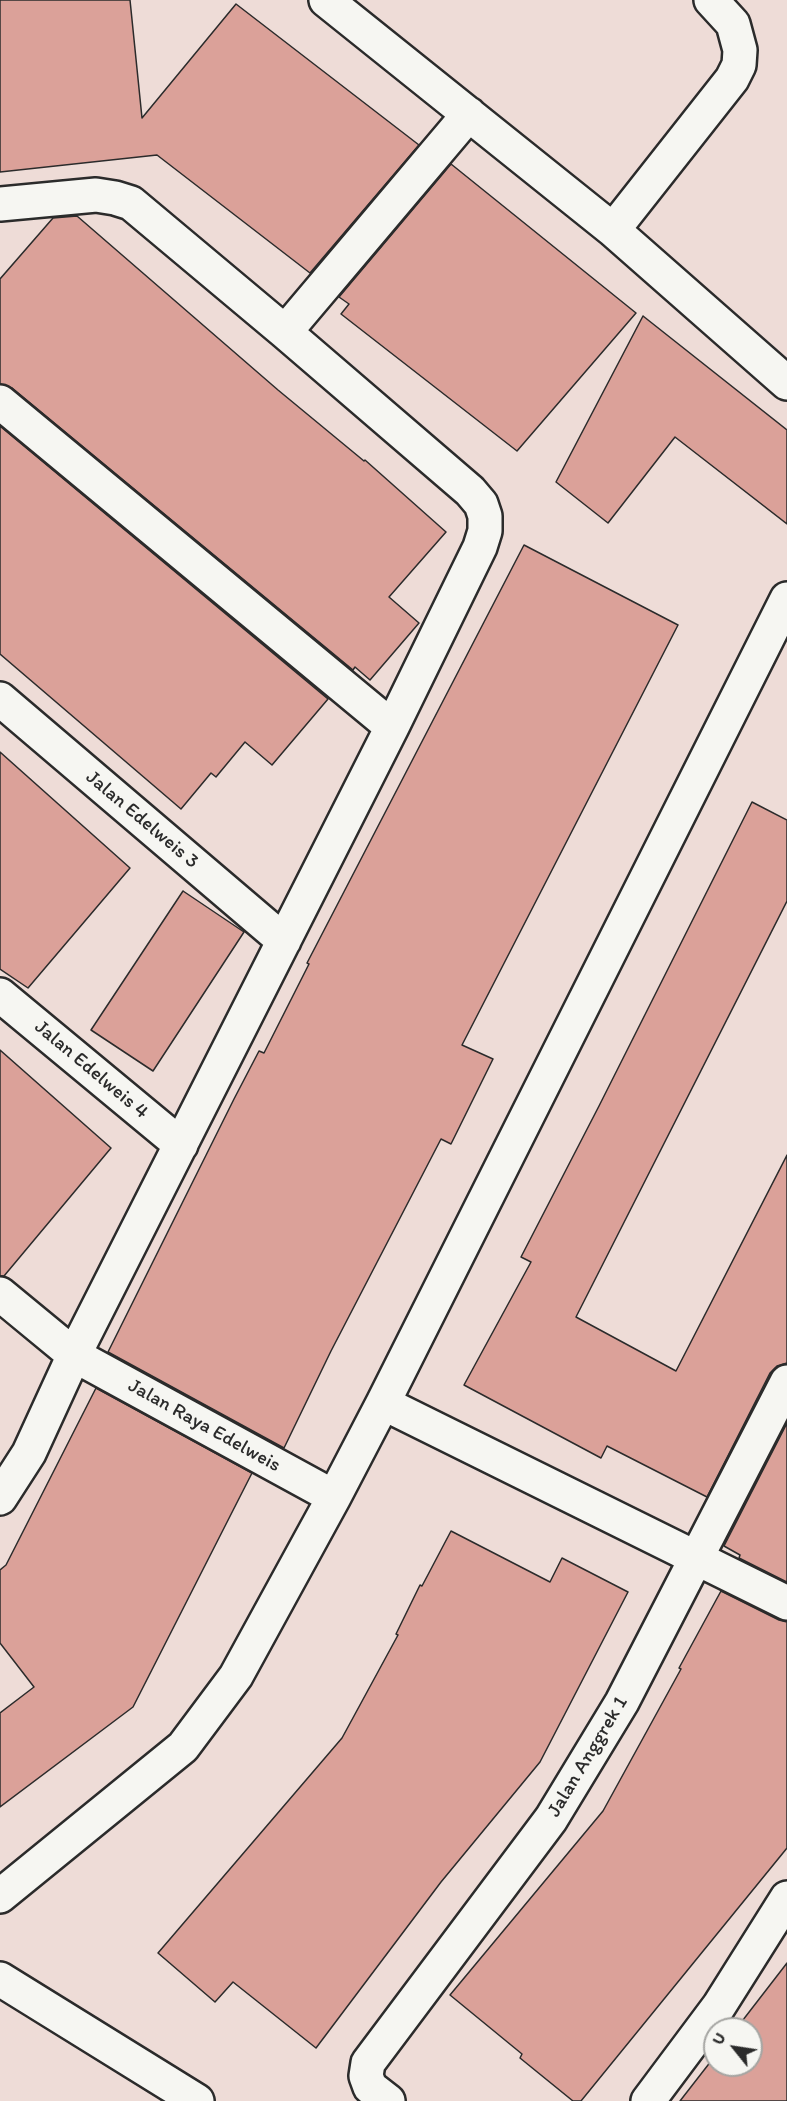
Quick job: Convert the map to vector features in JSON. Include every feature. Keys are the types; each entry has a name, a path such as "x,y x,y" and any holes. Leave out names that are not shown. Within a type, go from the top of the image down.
{"street":[{"path":"326,0 613,230 787,383"},
{"path":"613,230 732,79 739,65 740,50 733,24 711,0"},
{"path":"285,332 469,114"},
{"path":"0,204 96,195 131,203 470,491 481,504 485,516 485,531 480,547 392,727 74,1355 29,1453 0,1498"},
{"path":"0,402 392,727"},
{"path":"0,1896 183,1747 236,1676 383,1404 787,599"},
{"name":"Jalan Edelweis 3","path":"0,699 284,941"},
{"name":"Jalan Edelweis 4","path":"0,995 181,1145"},
{"name":"Jalan Raya Edelweis","path":"0,1294 74,1355 334,1497"},
{"name":"Jalan Anggrek 1","path":"388,2101 370,2087 366,2076 368,2063 551,1819 622,1702 787,1382"},
{"path":"383,1404 787,1603"},
{"path":"648,2101 719,2006 787,1898"},
{"path":"0,1979 197,2101"}],"building":[{"path":"0,0 130,0 142,118 236,4 419,145 310,273 157,155 0,172"},
{"path":"451,164 636,313 517,451 341,314 349,304 339,297"},
{"path":"77,216 278,390 365,460 446,532 389,597 419,623 370,680 355,667 353,670 12,388 0,384 0,279 53,218"},
{"path":"643,316 787,430 787,524 675,437 608,523 556,482"},
{"path":"0,426 328,699 272,765 245,742 216,777 211,773 181,809 0,654"},
{"path":"524,545 678,625 462,1045 493,1059 451,1144 441,1139 331,1351 284,1448 108,1352 234,1099 259,1051 264,1053 309,964 307,963"},
{"path":"0,752 130,868 28,988 0,969"},
{"path":"752,802 787,820 787,901 576,1317 676,1371 787,1155 787,1363 777,1366 770,1373 707,1497 607,1446 601,1458 464,1385 531,1262 521,1257"},
{"path":"183,891 244,932 153,1071 91,1030"},
{"path":"0,1050 111,1148 4,1276 0,1276"},
{"path":"96,1388 252,1473 133,1707 0,1807 0,1713 34,1687 0,1643 0,1570 6,1565"},
{"path":"787,1423 787,1582 739,1558 740,1555 724,1546"},
{"path":"451,1531 550,1582 562,1558 628,1592 540,1762 441,1882 316,2048 233,1982 215,2002 158,1953 342,1738 398,1635 396,1634 420,1585 422,1586"},
{"path":"721,1591 787,1622 787,1848 581,2101 573,2101 520,2058 522,2054 450,1995 603,1811"},
{"path":"787,1963 787,2101 680,2101 703,2071 703,2077 763,2077 763,2017 745,2017"}]}
